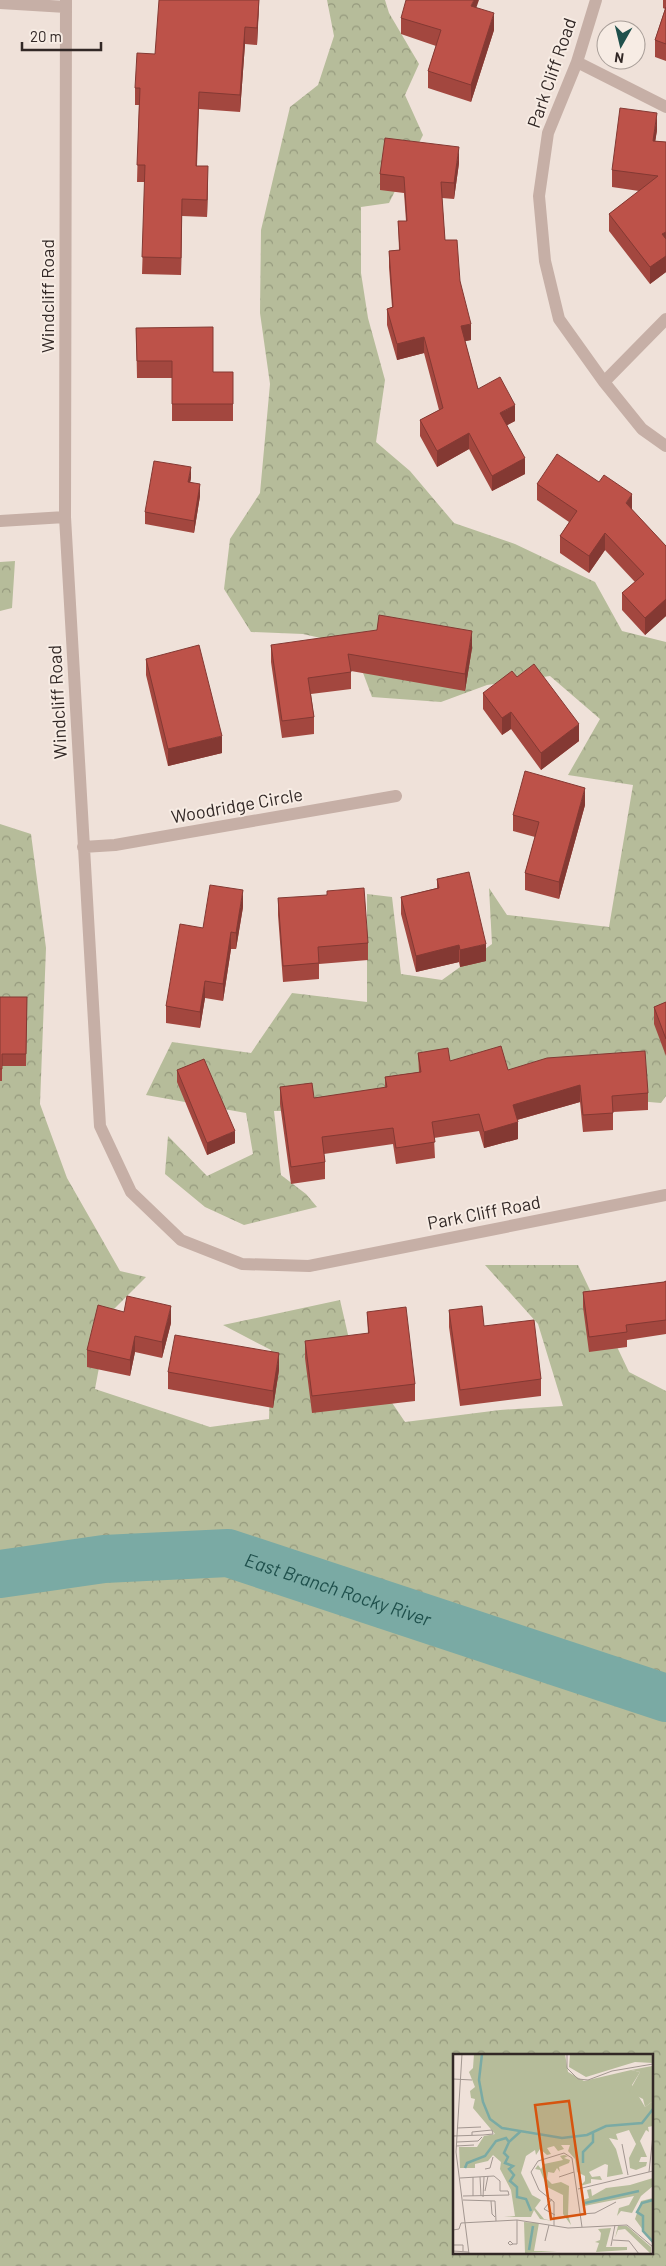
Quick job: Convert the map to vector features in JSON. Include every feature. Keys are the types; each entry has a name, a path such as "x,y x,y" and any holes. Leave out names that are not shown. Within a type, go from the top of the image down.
{"street":[{"name":"Park Cliff Road","path":"596,0 577,62 548,133 539,196 545,261 559,320 604,382 642,429 666,446"},
{"path":"0,3 66,4"},
{"name":"Windcliff Road","path":"66,4 65,517 100,1126 131,1192 181,1240 242,1264 309,1266"},
{"path":"577,62 666,106"},
{"path":"604,382 666,319"},
{"path":"0,521 65,517"},
{"name":"Woodridge Circle","path":"83,846 115,845 396,796"},
{"name":"Park Cliff Road","path":"309,1266 666,1195"}],"green space":[{"path":"327,0 385,0 389,13 419,64 405,95 423,135 389,203 361,207 361,273 368,318 385,380 376,442 410,471 454,523 515,544 595,582 622,631 666,642 666,1096 661,1103 566,1095 374,1110 274,1111 281,1175 306,1194 317,1207 244,1225 205,1207 165,1174 168,1136 207,1176 253,1154 246,1113 146,1095 172,1042 251,1053 292,993 367,1002 367,894 392,897 401,974 442,980 492,944 489,888 507,915 609,927 633,785 568,775 600,719 550,676 487,685 441,702 372,697 356,654 334,641 303,634 251,632 224,589 230,539 260,493 270,384 260,313 261,230 290,107 318,85 334,36"},
{"path":"15,561 12,608 0,611 0,562"},
{"path":"0,824 31,834 46,948 40,1104 67,1178 120,1271 146,1277 109,1314 95,1389 210,1427 269,1419 271,1350 223,1325 340,1300 349,1339 405,1422 500,1410 563,1406 538,1324 485,1265 578,1265 629,1372 666,1391 666,2266 0,2266"}],"building":[{"path":"159,0 259,0 257,28 245,27 240,95 199,92 196,166 208,166 207,200 182,199 181,258 142,257 145,165 137,165 140,88 135,88 137,53 155,54"},
{"path":"406,0 474,0 471,6 494,13 471,85 428,71 441,30 401,18"},
{"path":"666,7 666,44 655,40"},
{"path":"620,108 657,113 653,141 666,142 666,232 662,234 666,239 666,256 650,267 609,214 658,176 612,170"},
{"path":"385,138 459,147 454,183 441,182 445,240 457,240 460,281 471,324 461,326 478,389 500,377 515,405 500,413 525,458 492,476 469,433 437,451 420,420 443,408 424,337 397,344 387,309 393,307 389,251 400,250 398,221 407,221 404,177 380,174"},
{"path":"213,327 213,372 233,372 233,404 172,404 172,361 137,361 136,328"},
{"path":"557,454 599,482 604,475 632,494 626,503 666,546 666,599 645,618 622,593 644,574 605,533 589,556 560,536 577,511 537,484"},
{"path":"154,461 191,467 188,482 200,484 194,521 145,512"},
{"path":"379,615 472,631 465,674 348,654 351,672 308,678 314,717 282,721 271,645 377,630"},
{"path":"199,645 222,736 168,749 146,659"},
{"path":"534,664 579,724 541,753 511,712 502,718 483,693 512,671 517,677"},
{"path":"525,771 585,788 559,882 525,873 539,822 513,815"},
{"path":"469,872 486,944 460,950 459,945 416,956 401,897 439,888 437,879"},
{"path":"210,885 243,890 236,933 231,932 223,984 205,981 200,1012 166,1006 180,924 203,928"},
{"path":"364,888 368,943 318,947 319,963 283,966 278,898 327,895 327,891"},
{"path":"0,997 27,997 26,1054 2,1054 2,1069 0,1069"},
{"path":"666,1002 666,1039 654,1007"},
{"path":"501,1046 508,1070 547,1058 645,1051 648,1093 612,1096 613,1113 583,1115 580,1085 513,1105 518,1122 484,1132 479,1114 432,1122 435,1142 396,1148 393,1128 322,1137 325,1162 291,1167 280,1087 312,1083 314,1098 387,1087 385,1077 421,1072 418,1053 448,1048 450,1061"},
{"path":"204,1059 235,1131 207,1143 177,1070"},
{"path":"666,1281 666,1320 626,1325 627,1332 589,1337 583,1292"},
{"path":"127,1296 171,1306 162,1342 135,1336 130,1360 87,1350 98,1305 124,1312"},
{"path":"482,1306 484,1326 534,1320 541,1379 460,1390 449,1310"},
{"path":"406,1307 415,1384 312,1396 305,1341 369,1333 367,1312"},
{"path":"175,1335 279,1353 273,1391 168,1372"}],"waterway":[{"name":"East Branch Rocky River","path":"0,1574 104,1559 228,1553 666,1698"}]}
